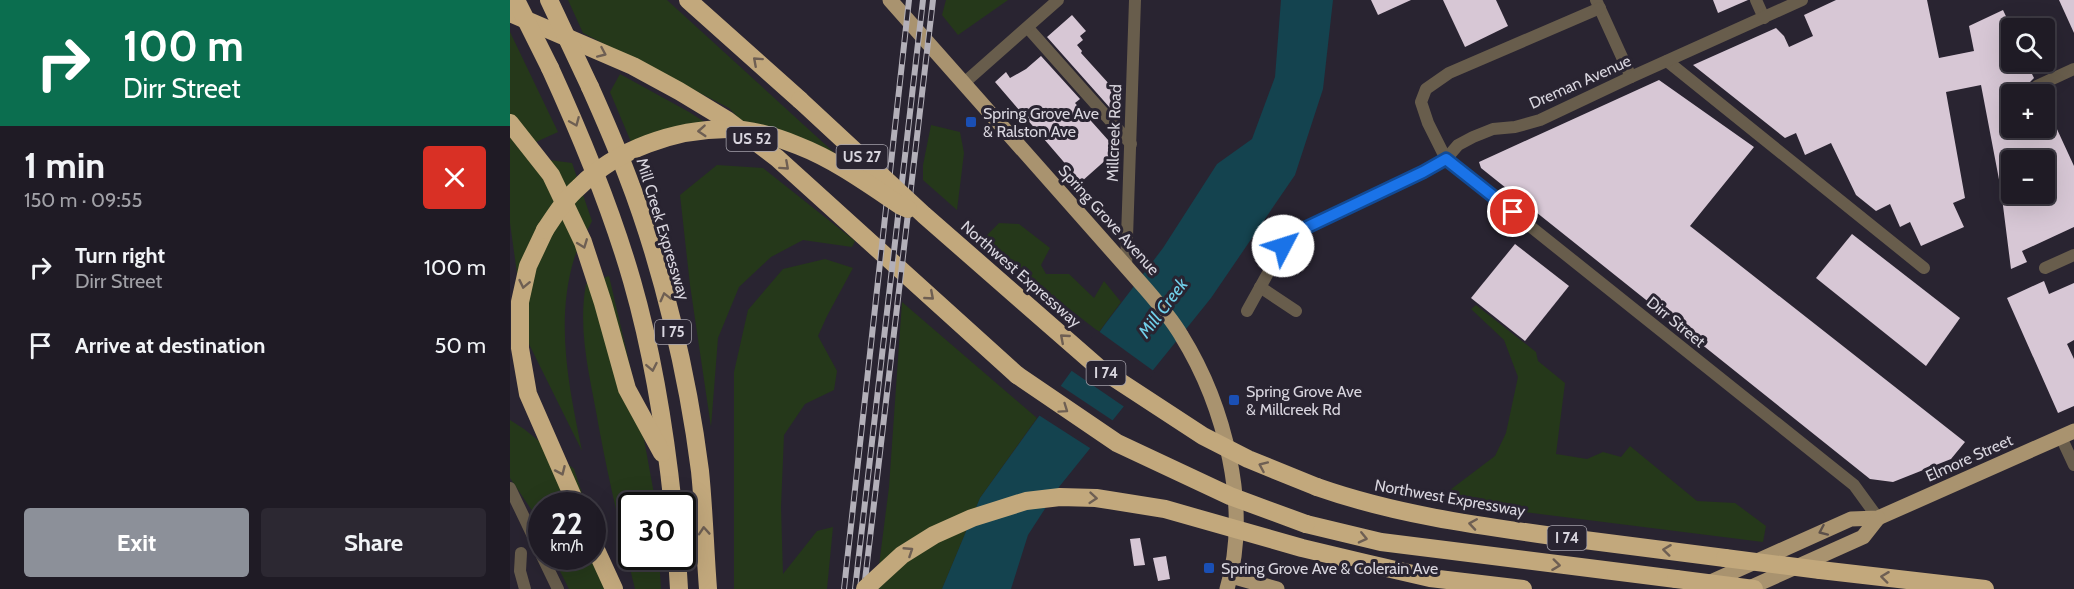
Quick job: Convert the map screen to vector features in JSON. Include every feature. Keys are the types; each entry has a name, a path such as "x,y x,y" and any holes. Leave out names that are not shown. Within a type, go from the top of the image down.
{"highway":[{"name":"I 75","path":"516,0 550,69 600,185 632,280 644,327 672,492"},
{"name":"Mill Creek Expressway","path":"549,0 591,87 628,176 659,273 681,365 700,472 708,589"},
{"name":"US 27","path":"688,0 924,214"},
{"name":"US 52","path":"510,13 633,66 727,120 777,158 957,320"},
{"path":"510,123 551,175 578,232 603,303 627,389 669,466"},
{"path":"571,492 528,394 520,348 520,302 528,266 545,230 578,187 602,167 630,151 672,136 694,131 729,129 762,134 801,146 854,175 901,206 924,214"},
{"name":"Northwest Expressway","path":"924,214 1099,368 1203,436 1248,459 1353,500 1411,514 1498,528 1985,589"},
{"name":"I 74","path":"957,320 1017,375 1117,443 1230,496 1306,524 1381,542 1754,589"},
{"path":"865,589 902,555 934,535 972,518 1026,501 1060,497 1096,498 1165,509 1302,548 1430,578 1523,589"},
{"path":"1306,524 1340,549 1451,589"},
{"path":"605,570 614,589"},
{"path":"678,570 679,589"}],"main road":[{"name":"Spring Grove Avenue","path":"890,0 1170,318 1195,358 1226,444 1236,501 1235,558 1229,583"},
{"name":"Elmore Street","path":"1695,589 1851,519 1878,518 2068,434"},
{"name":"Elmore Street","path":"1747,589 1863,537 1878,518"},
{"path":"1229,583 1276,589"}],"street":[{"path":"964,83 1058,0"},
{"name":"Millcreek Road","path":"1126,267 1135,0"},
{"path":"1756,0 1764,18"},
{"name":"Dreman Avenue","path":"1247,311 1283,246 1301,230 1423,172 1446,159 1458,145 1473,137 1493,129 1515,127 1540,120 1803,0"},
{"path":"1446,159 1428,123 1421,102 1426,89 1449,74 1598,4 1630,77"},
{"path":"1028,28 1131,144"},
{"path":"1667,61 1924,268"},
{"path":"2041,84 2074,69"},
{"name":"Dirr Street","path":"1446,159 1854,485 1878,518"},
{"path":"2045,268 2074,255"},
{"path":"1260,286 1296,311"},
{"path":"2068,434 2074,465"},
{"path":"510,488 528,526"},
{"path":"515,556 525,589"},
{"path":"549,570 558,589"}],"green space":[{"path":"568,0 667,0 840,158 758,138 729,108 583,33"},
{"path":"946,0 1008,0 958,35 942,15"},
{"path":"510,32 558,132 536,142 542,159 572,163 592,221 574,259 565,307 566,355 582,451 526,338 510,223"},
{"path":"620,74 689,112 728,137 631,142 610,92"},
{"path":"931,125 960,132 964,153 957,210 923,180 923,165"},
{"path":"717,165 763,168 855,241 852,247 803,240 771,257 739,287 718,338 711,427 690,285 680,195"},
{"path":"999,223 1019,224 1050,248 1041,265 1046,274 1069,274 1094,298 1104,281 1121,302 1099,332 1049,293 985,237"},
{"path":"825,259 853,268 818,336 837,371 834,390 805,404 784,435 781,507 783,574 817,531 833,527 827,589 734,589 734,372 748,310 783,269"},
{"path":"609,276 633,379 654,492 618,492 618,516 589,374 584,338 586,284"},
{"path":"902,302 1037,418 980,498 942,589 876,589 889,487"},
{"path":"1476,305 1536,352 1538,361 1565,383 1556,454 1587,459 1603,452 1621,457 1630,446 1697,501 1735,503 1766,526 1763,542 1517,511 1464,501 1450,490 1495,456 1506,433 1518,377 1504,340 1471,309"},
{"path":"510,420 574,469 582,492 528,492 528,505 510,478"},
{"path":"606,564 614,589 569,589 560,570 606,570"},
{"path":"631,570 660,570 661,589 635,589"}],"water":[{"name":"Mill Creek","path":"1281,0 1333,0 1323,89 1295,175 1211,298 1059,487 1028,535 1011,589 942,589 980,498 1163,248 1217,164 1252,139 1275,77"}],"pier":[{"path":"1097,330 1155,372 1126,408 1069,369"},
{"path":"1058,384 1115,422 1093,450 1037,414"}],"building":[{"path":"1371,0 1411,0 1378,15"},
{"path":"1443,0 1496,0 1508,26 1465,47"},
{"path":"1713,0 1748,0 1718,13"},
{"path":"1836,0 1927,0 1939,58 1974,51 1969,26 2003,10 2007,18 2001,18 2001,72 2031,72 2034,78 2030,84 2001,84 2001,138 2055,138 2055,125 2074,166 2074,227 2022,251 2027,262 2011,269 2003,204 2055,204 2055,150 2001,150 2001,190 1981,85 1946,92 1965,198 1953,203 1964,227 1921,246 1910,222 1900,227 1890,204 1876,211 1856,195 1831,143 1805,155 1796,133 1785,138 1693,65 1776,28 1784,36 1789,47 1813,36 1804,15"},
{"path":"2059,0 2074,0 2074,33"},
{"path":"1072,15 1086,31 1080,36 1083,40 1077,45 1081,53 1120,96 1119,118 1047,37"},
{"path":"1041,56 1080,99 1075,103 1117,150 1081,182 995,82 1006,72 1010,78 1026,69"},
{"path":"1659,80 1754,147 1690,226 1965,442 1951,459 1893,482 1870,479 1481,168 1479,162"},
{"path":"1852,234 1960,318 1926,366 1816,278"},
{"path":"1515,244 1569,286 1525,341 1471,298"},
{"path":"2044,281 2049,294 2074,283 2074,340 2067,344 2074,359 2074,406 2058,413 2007,298"},
{"path":"1140,538 1145,565 1134,566 1130,539"},
{"path":"1166,556 1170,579 1158,581 1153,558"}],"railway":[{"path":"844,589 909,0"},
{"path":"855,589 923,0"},
{"path":"864,589 933,0"}],"place":[{"name":"Spring Grove Ave & Ralston Ave","path":"971,122"},
{"name":"Spring Grove Ave & Millcreek Rd","path":"1234,400"},
{"name":"Spring Grove Ave & Colerain Ave","path":"1209,568"}],"route":[{"path":"1283,246 1290,238 1314,223 1446,159 1513,212"}]}
